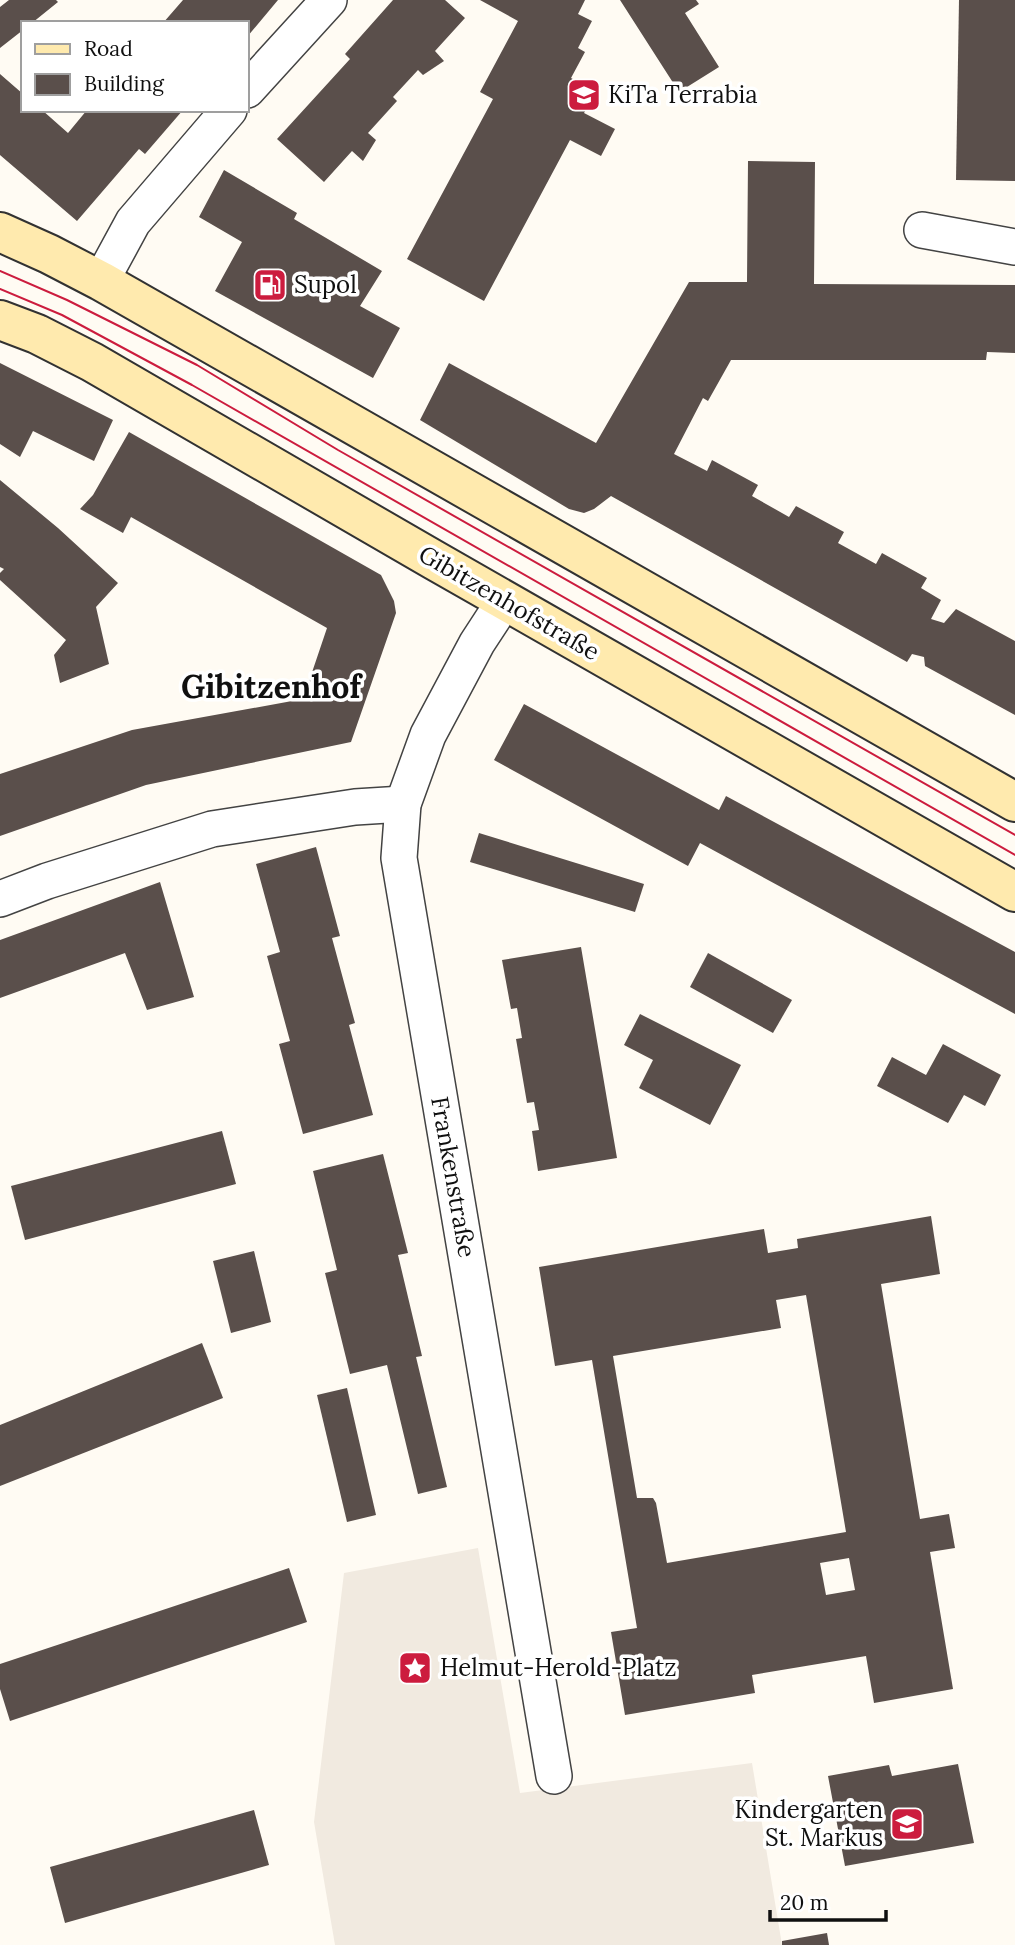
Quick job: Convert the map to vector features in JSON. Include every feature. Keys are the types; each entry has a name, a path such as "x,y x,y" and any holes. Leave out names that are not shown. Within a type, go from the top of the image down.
{"main road":[{"path":"0,232 100,281 1015,802"},
{"name":"Gibitzenhofstraße","path":"0,320 37,334 92,362 1015,892"}],"street":[{"path":"248,89 329,0"},
{"path":"100,281 133,222 227,112"},
{"path":"922,230 1015,247"},
{"name":"Frankenstraße","path":"505,600 477,643 428,735 403,804 400,870 554,1776"},
{"path":"0,899 47,881 212,829 355,807 403,804"}],"shaded area":[{"name":"Helmut-Herold-Platz","path":"478,1548 520,1793 752,1763 782,1945 335,1945 314,1822 344,1573"}],"building":[{"path":"9,0 58,2 34,21 21,21 21,32 0,48 0,7"},
{"path":"183,0 278,0 248,36 248,21 165,21"},
{"path":"393,0 445,0 465,18 435,51 444,61 423,75 418,70 393,97 397,101 368,133 376,140 363,161 352,151 324,182 277,139 350,59 345,54"},
{"path":"480,0 585,0 578,14 592,21 578,48 585,52 571,78 596,92 584,113 615,129 601,156 570,140 484,301 407,259 493,99 480,92 518,21"},
{"path":"620,0 696,0 699,4 685,13 719,67 679,92"},
{"path":"959,0 1015,0 1015,181 956,180"},
{"path":"0,74 21,92 21,112 44,112 68,133 85,112 181,112 145,154 139,149 77,221 0,155"},
{"path":"748,161 815,162 814,284 1015,285 1015,353 987,352 986,360 731,360 708,401 703,398 674,454 707,471 712,460 758,485 752,496 789,517 796,506 844,532 838,543 876,564 882,553 927,578 921,588 941,600 931,619 944,623 956,609 1015,641 1015,715 925,666 924,657 912,654 907,662 611,496 584,513 569,509 420,420 449,363 596,443 689,282 747,282"},
{"path":"224,170 297,213 294,219 382,271 360,306 400,328 373,378 215,291 242,242 199,217"},
{"path":"0,363 113,420 94,461 33,431 20,457 0,444"},
{"path":"129,432 381,575 394,601 396,613 351,742 146,785 0,836 0,774 132,730 303,699 327,628 131,517 123,533 80,509 93,495"},
{"path":"0,480 118,583 96,607 109,664 60,683 54,655 66,640 0,580 0,573 4,569 0,567"},
{"path":"524,704 719,810 726,796 1015,952 1015,1014 700,843 688,866 494,760"},
{"path":"479,833 644,884 635,912 470,862"},
{"path":"316,847 340,936 332,938 355,1023 349,1025 373,1115 303,1134 279,1044 290,1041 267,956 280,952 256,864"},
{"path":"160,882 194,997 147,1010 125,953 0,998 0,940"},
{"path":"581,947 617,1158 538,1171 532,1131 539,1130 534,1102 527,1103 516,1039 522,1038 517,1008 511,1009 502,960"},
{"path":"708,953 792,1000 773,1033 690,987"},
{"path":"640,1014 741,1065 710,1125 639,1088 653,1060 624,1045"},
{"path":"943,1044 1001,1075 985,1106 964,1095 948,1123 877,1086 892,1057 926,1075"},
{"path":"222,1131 236,1184 25,1240 11,1186"},
{"path":"383,1154 408,1253 398,1255 422,1356 416,1357 447,1487 418,1494 387,1365 350,1374 325,1273 337,1270 313,1171"},
{"path":"931,1216 940,1274 881,1284 920,1519 949,1514 955,1548 930,1552 953,1689 874,1703 866,1656 752,1675 755,1693 625,1715 611,1632 637,1628 592,1360 555,1366 539,1267 764,1229 768,1253 798,1248 797,1239","holes":["806,1295 846,1532 667,1563 656,1503 653,1498 637,1498 613,1356 781,1328 776,1300","849,1558 855,1590 826,1595 820,1563"]},
{"path":"254,1251 271,1322 231,1333 213,1261"},
{"path":"202,1343 223,1398 0,1486 0,1425"},
{"path":"347,1388 376,1515 347,1522 317,1395"},
{"path":"289,1568 307,1622 10,1721 0,1689 0,1664"},
{"path":"958,1764 974,1843 845,1866 828,1776 889,1765 892,1776"},
{"path":"254,1810 269,1865 65,1923 50,1867"},
{"path":"827,1933 829,1945 782,1945 782,1941"}],"tram line":[{"path":"0,271 67,300 197,365 338,450 1015,835"},
{"path":"0,289 62,315 192,385 1015,855"}],"place":[{"name":"KiTa Terrabia","path":"584,95"},
{"name":"Supol","path":"270,285"},
{"name":"Helmut-Herold-Platz","path":"415,1668"},
{"name":"Kindergarten St. Markus","path":"907,1824"}],"district":[{"name":"Gibitzenhof","path":"271,687"}]}
